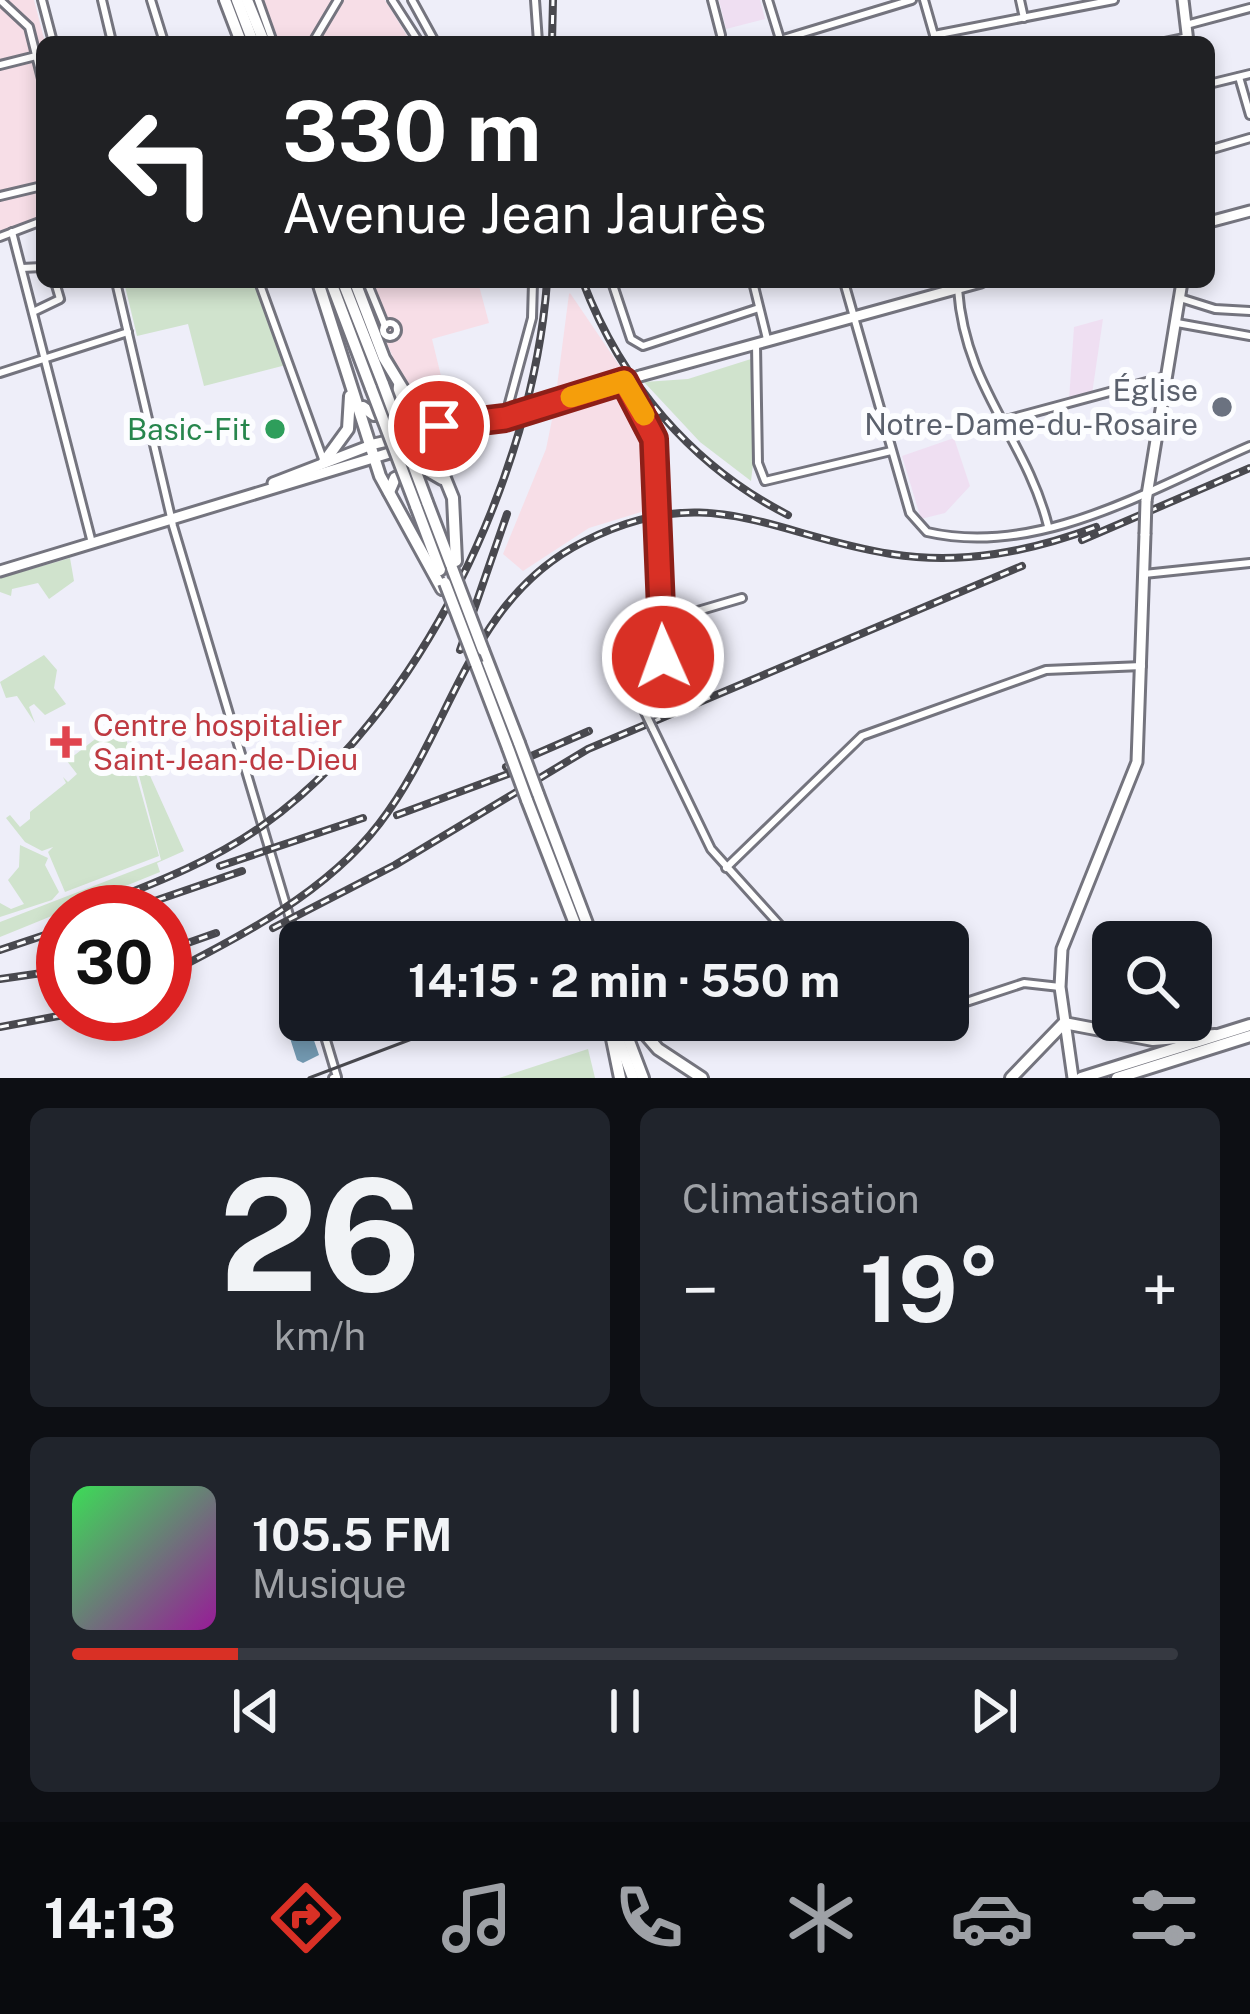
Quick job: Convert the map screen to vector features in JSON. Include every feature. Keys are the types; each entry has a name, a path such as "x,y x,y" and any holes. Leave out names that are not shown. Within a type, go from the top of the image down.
{"highway":[{"path":"225,0 241,36"},
{"path":"237,0 242,36"},
{"path":"247,0 262,36"},
{"path":"320,288 389,492 443,586"},
{"path":"334,288 377,386"},
{"path":"345,288 422,504 443,586 496,717 513,745"},
{"path":"357,288 390,370 425,428 448,486 458,524 454,565"},
{"path":"326,467 350,425 346,369"},
{"path":"354,395 370,414 382,415 395,408 399,386"},
{"path":"399,386 434,414 476,422"},
{"path":"389,492 394,478 423,468 448,486"},
{"path":"422,504 454,565 575,921"},
{"path":"532,797 585,921"},
{"path":"1011,1078 1064,1022 1153,1040 1215,1035"},
{"path":"1077,1078 1250,1025"},
{"path":"1117,1078 1250,1036"},
{"path":"614,1041 620,1078"},
{"path":"618,1041 633,1078"},
{"path":"629,1041 643,1078"},
{"path":"651,1041 702,1078"},
{"path":"1146,1078 1185,1063 1191,1054"}],"main road":[{"path":"1183,0 1187,34"},
{"path":"1215,220 1250,211"},
{"path":"326,467 376,460 755,342 961,288"},
{"path":"1077,1078 1070,1062 1060,987 1066,932 1134,772 1146,498 1181,288"},
{"path":"0,571 257,491 425,428 505,418"}],"street":[{"path":"0,0 29,27 50,31"},
{"path":"42,0 51,36"},
{"path":"102,0 111,36"},
{"path":"151,0 162,36"},
{"path":"258,0 272,36"},
{"path":"317,36 338,0"},
{"path":"392,0 415,36"},
{"path":"412,0 432,36"},
{"path":"535,0 538,36"},
{"path":"712,0 722,35"},
{"path":"768,0 779,36"},
{"path":"797,36 912,0"},
{"path":"924,0 934,36"},
{"path":"1020,0 1024,18"},
{"path":"948,36 1114,0"},
{"path":"1187,34 1250,8"},
{"path":"29,27 45,14"},
{"path":"0,65 36,56 29,27"},
{"path":"1215,83 1250,74"},
{"path":"1239,77 1250,116"},
{"path":"1215,148 1250,138"},
{"path":"0,196 36,187"},
{"path":"0,237 36,223"},
{"path":"12,232 92,543"},
{"path":"22,268 36,267"},
{"path":"33,312 60,299 57,288"},
{"path":"117,288 172,518 291,921"},
{"path":"262,288 326,467"},
{"path":"370,288 386,326 396,328 395,334 387,336 384,349 390,370"},
{"path":"505,418 532,318 533,288"},
{"path":"615,288 631,339 643,346 759,308"},
{"path":"754,288 767,339"},
{"path":"846,288 912,518 927,532 988,536 1048,526 1146,498 1250,446"},
{"path":"958,289 960,322 975,376 1002,421 1048,526"},
{"path":"1180,298 1215,309 1250,311"},
{"path":"1175,323 1250,336"},
{"path":"0,374 128,332"},
{"path":"755,342 759,471 765,481 774,483 893,451"},
{"path":"1002,421 1166,377"},
{"path":"625,381 653,433 658,512 661,668 639,700 699,828 726,868 775,921"},
{"path":"1144,574 1250,563"},
{"path":"662,614 691,613 742,598"},
{"path":"726,868 862,736 1046,670 1142,666"},
{"path":"969,1001 1024,983 1060,987"},
{"path":"326,1041 335,1077"}],"shaded area":[{"path":"0,0 34,0 43,36 36,36 36,219 0,231"},
{"path":"253,0 385,0 407,36 266,36"},
{"path":"719,0 760,0 765,19 726,29"},
{"path":"363,288 480,288 489,323 432,339 450,413 406,387"},
{"path":"569,294 625,374 556,394"},
{"path":"1103,319 1092,394 1069,400 1074,327"},
{"path":"618,391 648,434 651,509 589,528 523,571 503,554 546,449 554,410"},
{"path":"954,438 970,486 945,513 921,519 902,456"}],"green space":[{"path":"125,288 257,288 286,365 204,386 188,324 137,336"},
{"path":"751,359 751,481 700,442 644,382 688,379"},
{"path":"70,558 74,581 49,599 38,583 12,589 11,596 0,592 0,578"},
{"path":"44,655 57,670 54,688 66,704 45,715 34,704 29,707 35,723 17,696 6,698 0,682"},
{"path":"124,718 184,851 157,863 160,872 128,885 96,885 161,860"},
{"path":"112,726 123,728 159,856 83,885 62,885 48,852 53,847 42,851 25,842 6,818 10,815 20,827 30,819 30,812 66,783 63,777 68,782 77,774 67,761"},
{"path":"20,845 48,858 45,865 55,885 36,885 36,905 0,917 0,903 11,909 24,904 8,880 19,867"},
{"path":"36,908 36,922 0,937 0,922"},
{"path":"588,1049 595,1078 499,1078"}],"water":[{"path":"291,1041 314,1041 319,1055 303,1063 297,1060"}],"tram line":[{"path":"309,1078 407,1041"}],"railway":[{"path":"552,36 553,0"},
{"path":"147,885 241,840 319,778 372,721 418,655 459,584 493,509 519,432 546,288"},
{"path":"586,288 618,354 664,418 721,472 788,515"},
{"path":"1082,540 1250,468"},
{"path":"192,961 281,911 358,848 404,787 487,632 544,567 583,542 627,523 667,514 704,513 891,554 944,558 1020,549 1096,527"},
{"path":"460,650 507,514"},
{"path":"273,928 395,865 588,749 1022,566"},
{"path":"506,767 589,731"},
{"path":"397,815 527,767"},
{"path":"220,866 363,818"},
{"path":"192,888 242,871"},
{"path":"192,941 216,933"},
{"path":"0,950 36,938"},
{"path":"0,979 36,974"},
{"path":"0,1027 36,1020"}],"slow traffic":[{"path":"571,397 624,381 644,415"}],"place":[{"name":"Église Notre-Dame-du-Rosaire","path":"1222,407"},
{"name":"Basic-Fit","path":"275,429"},
{"name":"Centre hospitalier Saint-Jean-de-Dieu","path":"66,742"}],"route":[{"path":"439,426 505,418 624,381 651,425 654,439 663,657"}]}
